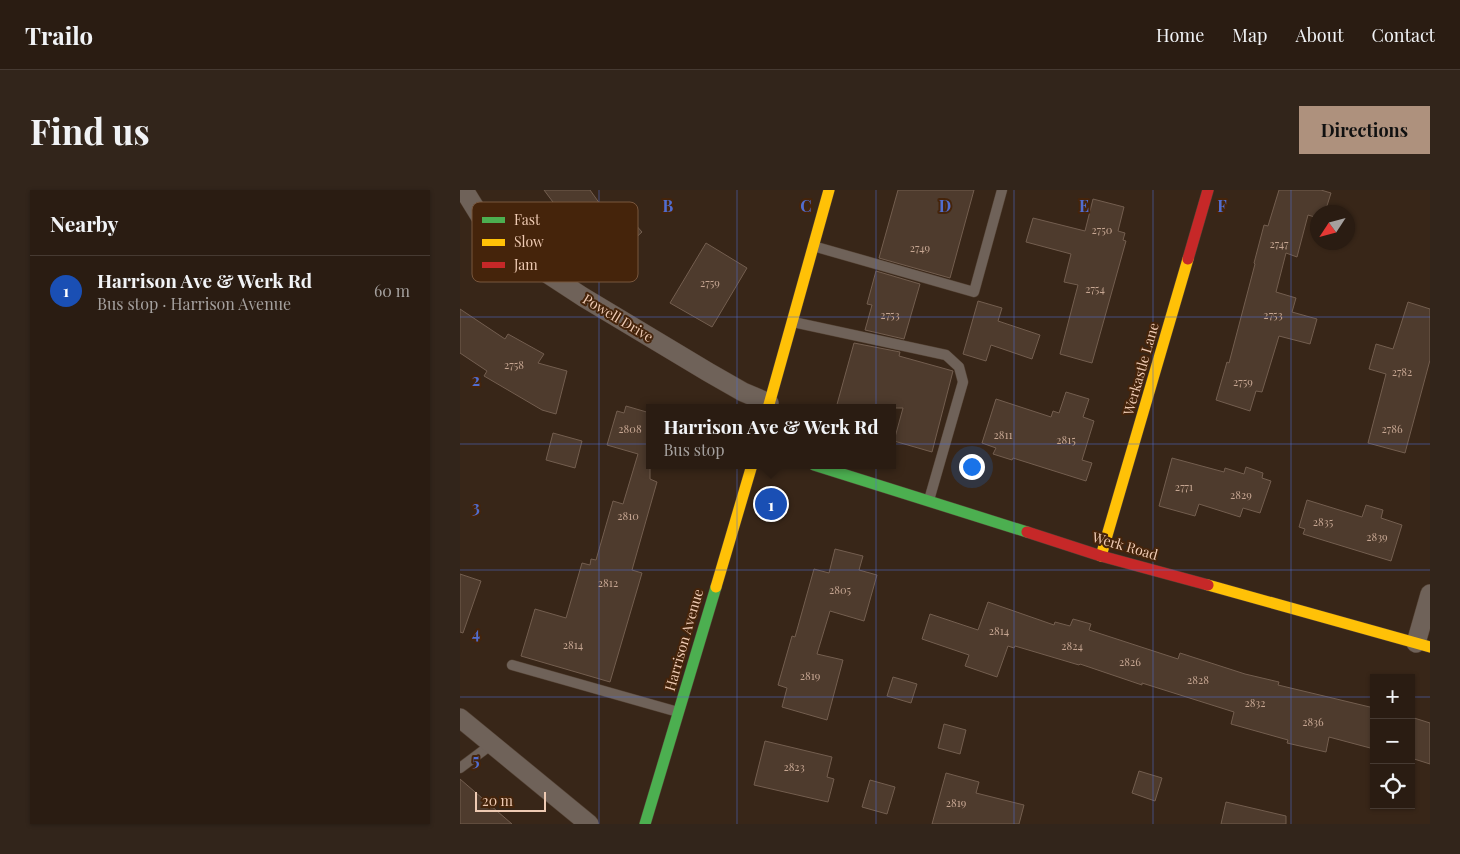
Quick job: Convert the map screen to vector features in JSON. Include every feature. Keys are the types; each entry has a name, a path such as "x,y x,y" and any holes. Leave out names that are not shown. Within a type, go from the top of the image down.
{"street":[{"name":"Powell Drive","path":"464,190 472,203"},
{"path":"768,404 829,190"},
{"name":"Werkastle Lane","path":"1101,556 1208,190"},
{"name":"Powell Drive","path":"560,282 700,367 766,404"},
{"name":"Harrison Avenue","path":"645,824 751,469"},
{"name":"Werk Road","path":"826,469 1101,556 1423,645"},
{"path":"1423,645 1430,594"},
{"path":"460,718 589,824"}],"lane":[{"path":"813,246 974,292 1002,190"},
{"path":"792,322 946,355 959,367 963,382 928,502"},
{"path":"512,665 678,713"},
{"path":"460,768 492,744"}],"building":[{"path":"544,190 590,190 599,202 553,202"},
{"path":"898,190 974,190 950,278 879,258"},
{"path":"1279,190 1321,190 1331,193 1327,205 1310,205 1310,216 1308,215 1297,257 1286,253 1276,292 1296,298 1292,312 1317,319 1310,344 1279,336 1262,392 1256,391 1250,411 1216,400 1227,362 1229,363 1264,225 1268,226"},
{"path":"1093,199 1124,207 1118,231 1125,233 1123,240 1126,241 1092,363 1060,354 1078,285 1064,282 1071,254 1026,242 1033,218 1085,231"},
{"path":"638,228 642,232 638,236"},
{"path":"706,243 747,268 712,327 670,303"},
{"path":"876,271 920,284 904,339 865,330 872,305 867,304"},
{"path":"978,301 1002,308 998,321 1040,335 1032,359 991,345 986,361 963,354"},
{"path":"1408,302 1430,309 1430,360 1405,453 1368,443 1386,374 1369,369 1376,344 1393,349"},
{"path":"460,309 505,339 508,334 544,354 538,363 567,371 556,414 542,410 484,376 487,371 460,353"},
{"path":"854,343 900,352 899,356 953,371 932,452 896,442 896,434 903,408 896,408 896,404 837,404"},
{"path":"1066,392 1089,399 1083,417 1094,421 1082,460 1092,463 1086,481 1013,458 1012,460 993,454 996,448 982,443 996,399 1051,417 1053,411 1059,413"},
{"path":"626,406 646,412 646,469 650,469 650,479 657,482 632,570 642,573 610,682 521,656 535,609 566,618 582,563 590,565 591,559 596,560 613,501 623,504 638,454 607,445 617,411 624,413"},
{"path":"553,433 582,441 575,468 546,460"},
{"path":"1172,458 1224,472 1225,468 1244,474 1246,467 1263,473 1262,478 1271,481 1260,513 1243,508 1240,517 1199,504 1195,516 1159,506"},
{"path":"1307,500 1362,517 1366,505 1383,510 1381,518 1402,525 1391,561 1303,534 1305,529 1299,527"},
{"path":"835,549 863,556 859,570 877,575 864,621 830,611 817,654 843,660 827,720 782,707 787,688 778,685 792,636 795,637 814,569 829,573"},
{"path":"460,574 481,581 463,633 460,632"},
{"path":"988,602 1054,625 1055,622 1070,626 1073,619 1091,624 1089,630 1178,659 1180,653 1245,674 1279,682 1278,685 1370,707 1370,748 1329,737 1326,752 1287,743 1288,740 1231,724 1234,712 1142,683 1142,685 1080,664 1015,646 1014,648 1008,646 997,677 965,666 969,655 922,639 930,614 978,630"},
{"path":"893,677 917,684 911,703 887,696"},
{"path":"1415,718 1430,723 1430,764 1415,759"},
{"path":"944,724 966,730 960,754 938,748"},
{"path":"765,741 832,757 827,777 834,779 828,802 754,785"},
{"path":"1139,771 1162,778 1155,801 1132,793"},
{"path":"946,773 979,782 976,793 1024,805 1019,824 932,824"},
{"path":"460,779 512,824 460,824"},
{"path":"870,780 895,787 887,814 862,807"},
{"path":"1226,802 1286,816 1286,824 1221,824"}],"traffic: fast":[{"path":"827,469 1027,532"},
{"path":"645,824 716,587"}],"traffic: slow":[{"path":"769,404 829,190"},
{"path":"1101,556 1188,259"},
{"path":"716,587 751,469"},
{"path":"1208,585 1430,647"}],"traffic: jam":[{"path":"1188,259 1208,190"},
{"path":"1027,532 1101,556 1208,585"}],"place":[{"name":"Harrison Ave & Werk Rd","path":"771,504"}]}
